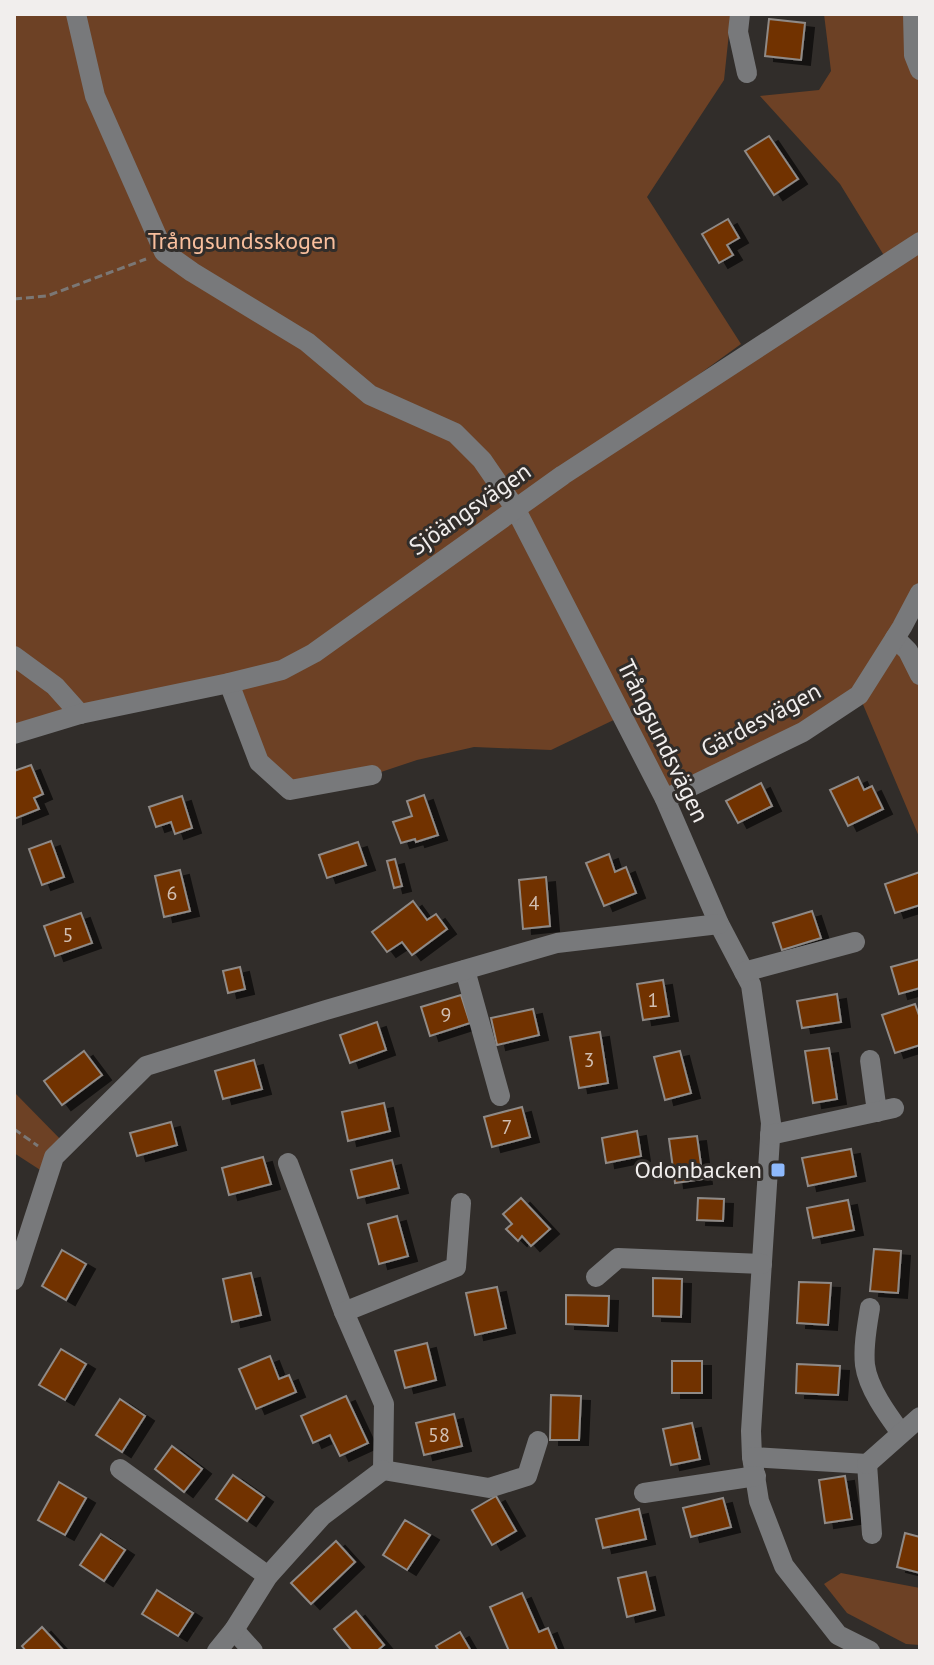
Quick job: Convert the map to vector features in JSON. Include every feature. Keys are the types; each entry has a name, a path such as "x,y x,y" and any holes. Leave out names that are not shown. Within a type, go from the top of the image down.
{"street":[{"path":"76,14 95,96 164,252"},
{"path":"740,14 738,32 747,73"},
{"path":"913,14 914,55 920,70"},
{"name":"Sjöängsvägen","path":"14,734 80,714 282,670 314,653 515,508 920,242"},
{"name":"Trångsundsvägen","path":"164,252 307,342 370,395 455,433 482,460 515,508 665,799 719,924 751,985 771,1123 751,1431 759,1501 784,1566 838,1635 870,1651"},
{"name":"Gärdesvägen","path":"665,799 803,732 859,695 918,604"},
{"path":"895,638 908,651 920,675"},
{"path":"14,656 55,686 80,714"},
{"path":"229,683 259,762 290,790 372,775"},
{"path":"14,1280 54,1157 146,1066 557,943 719,924"},
{"path":"744,972 855,942"},
{"path":"465,970 500,1096"},
{"path":"770,1135 885,1110 870,1060"},
{"path":"288,1163 344,1312 384,1404 383,1470"},
{"path":"344,1312 456,1267 461,1203"},
{"path":"596,1277 618,1258 762,1264"},
{"path":"870,1308 865,1367 881,1406 901,1433"},
{"path":"644,1493 754,1466 867,1464 920,1417"},
{"path":"217,1651 268,1576 322,1516 383,1470 489,1488 527,1476 538,1441"},
{"path":"867,1464 872,1534"},
{"path":"120,1469 268,1576"},
{"path":"234,1630 253,1651"}],"path":[{"path":"14,299 47,296 164,252"},
{"path":"14,1129 54,1157"}],"green space":[{"name":"Trångsundsskogen","path":"14,14 731,14 724,80 647,197 741,344 524,501 888,262 840,184 760,96 819,90 831,71 824,14 913,14 920,70 920,593 902,627 920,664 920,839 859,695 665,799 622,716 551,750 474,747 417,760 372,775 290,790 259,762 229,683 14,734"},
{"path":"14,1092 66,1145 48,1175 14,1153"},
{"path":"841,1573 920,1588 920,1645 906,1644 847,1613 824,1584"}],"building":[{"path":"769,19 805,23 801,60 765,56"},
{"path":"769,136 798,179 774,195 745,151"},
{"path":"728,219 739,238 727,245 733,255 719,263 702,234"},
{"path":"31,765 43,794 34,798 39,809 14,819 14,771"},
{"path":"858,777 864,790 872,786 883,809 848,826 830,790"},
{"path":"761,783 772,806 738,823 726,801"},
{"path":"424,795 438,835 401,843 393,822 412,816 407,801"},
{"path":"182,796 192,828 175,834 171,822 156,827 149,807"},
{"path":"51,841 64,877 42,885 29,849"},
{"path":"358,842 366,865 327,878 319,855"},
{"path":"609,854 615,872 626,867 636,893 604,906 586,863"},
{"path":"395,859 402,886 394,888 387,861"},
{"path":"180,870 190,911 164,917 155,876"},
{"path":"920,872 920,905 895,913 885,884"},
{"path":"546,877 550,926 523,929 519,880"},
{"path":"413,901 427,920 436,914 447,929 412,955 402,942 387,952 372,932"},
{"path":"812,911 821,938 782,950 773,923"},
{"path":"81,913 92,943 55,956 44,926"},
{"path":"920,959 920,988 899,994 891,967"},
{"path":"240,967 245,989 228,993 223,971"},
{"path":"663,980 669,1016 643,1020 637,984"},
{"path":"837,994 841,1022 802,1028 797,1001"},
{"path":"461,995 470,1023 430,1036 421,1007"},
{"path":"915,1004 920,1018 920,1045 895,1053 882,1015"},
{"path":"533,1009 539,1035 497,1045 491,1018"},
{"path":"377,1022 386,1050 350,1063 340,1035"},
{"path":"600,1032 608,1083 579,1088 570,1037"},
{"path":"829,1048 837,1099 813,1103 805,1051"},
{"path":"84,1051 102,1075 62,1105 44,1081"},
{"path":"680,1051 691,1093 665,1100 654,1057"},
{"path":"254,1060 262,1089 223,1099 215,1071"},
{"path":"384,1103 390,1131 348,1141 342,1112"},
{"path":"522,1107 530,1137 492,1147 484,1117"},
{"path":"171,1122 177,1145 137,1156 130,1133"},
{"path":"637,1131 641,1156 606,1163 602,1138"},
{"path":"697,1136 703,1179 675,1183 669,1139"},
{"path":"851,1149 856,1176 808,1186 802,1158"},
{"path":"263,1157 271,1184 229,1195 222,1168"},
{"path":"392,1160 399,1188 358,1198 351,1170"},
{"path":"521,1198 550,1229 531,1246 522,1236 518,1241 506,1229 512,1224 503,1214"},
{"path":"698,1198 724,1199 723,1221 697,1220"},
{"path":"848,1200 854,1230 813,1238 807,1208"},
{"path":"397,1216 408,1256 379,1264 368,1224"},
{"path":"874,1249 901,1251 898,1293 870,1291"},
{"path":"62,1250 86,1264 66,1300 42,1286"},
{"path":"251,1273 261,1315 232,1322 223,1279"},
{"path":"653,1278 682,1279 681,1317 653,1316"},
{"path":"799,1282 831,1283 828,1325 797,1323"},
{"path":"497,1287 506,1328 475,1335 466,1293"},
{"path":"566,1295 609,1296 608,1326 566,1324"},
{"path":"427,1343 436,1380 405,1388 395,1351"},
{"path":"61,1349 86,1364 65,1400 39,1385"},
{"path":"270,1356 279,1379 289,1375 296,1392 256,1409 239,1369"},
{"path":"672,1361 702,1361 702,1393 672,1393"},
{"path":"797,1364 840,1366 838,1395 796,1393"},
{"path":"551,1395 581,1396 579,1440 550,1440"},
{"path":"346,1396 368,1443 340,1456 330,1435 313,1443 301,1416"},
{"path":"120,1399 145,1416 122,1452 96,1435"},
{"path":"454,1414 462,1446 424,1455 416,1423"},
{"path":"692,1423 700,1459 671,1465 663,1429"},
{"path":"172,1446 202,1469 184,1492 155,1469"},
{"path":"233,1475 264,1497 247,1521 216,1499"},
{"path":"845,1476 852,1519 825,1523 819,1480"},
{"path":"59,1482 86,1498 65,1535 38,1520"},
{"path":"496,1496 516,1531 492,1545 472,1510"},
{"path":"723,1498 731,1527 691,1537 683,1508"},
{"path":"639,1509 646,1539 603,1548 596,1519"},
{"path":"405,1520 430,1535 407,1570 383,1555"},
{"path":"905,1533 920,1537 920,1573 897,1567"},
{"path":"101,1534 125,1550 104,1581 80,1565"},
{"path":"336,1541 355,1562 311,1604 291,1583"},
{"path":"646,1572 655,1610 627,1617 618,1578"},
{"path":"157,1590 193,1613 178,1636 142,1614"},
{"path":"522,1593 539,1632 548,1628 557,1650 509,1651 490,1607"},
{"path":"356,1611 384,1645 377,1651 352,1651 334,1629"},
{"path":"42,1627 64,1651 26,1651 22,1646"},
{"path":"460,1632 471,1651 439,1651 436,1646"}],"place":[{"name":"Odonbacken","path":"778,1170"}]}
